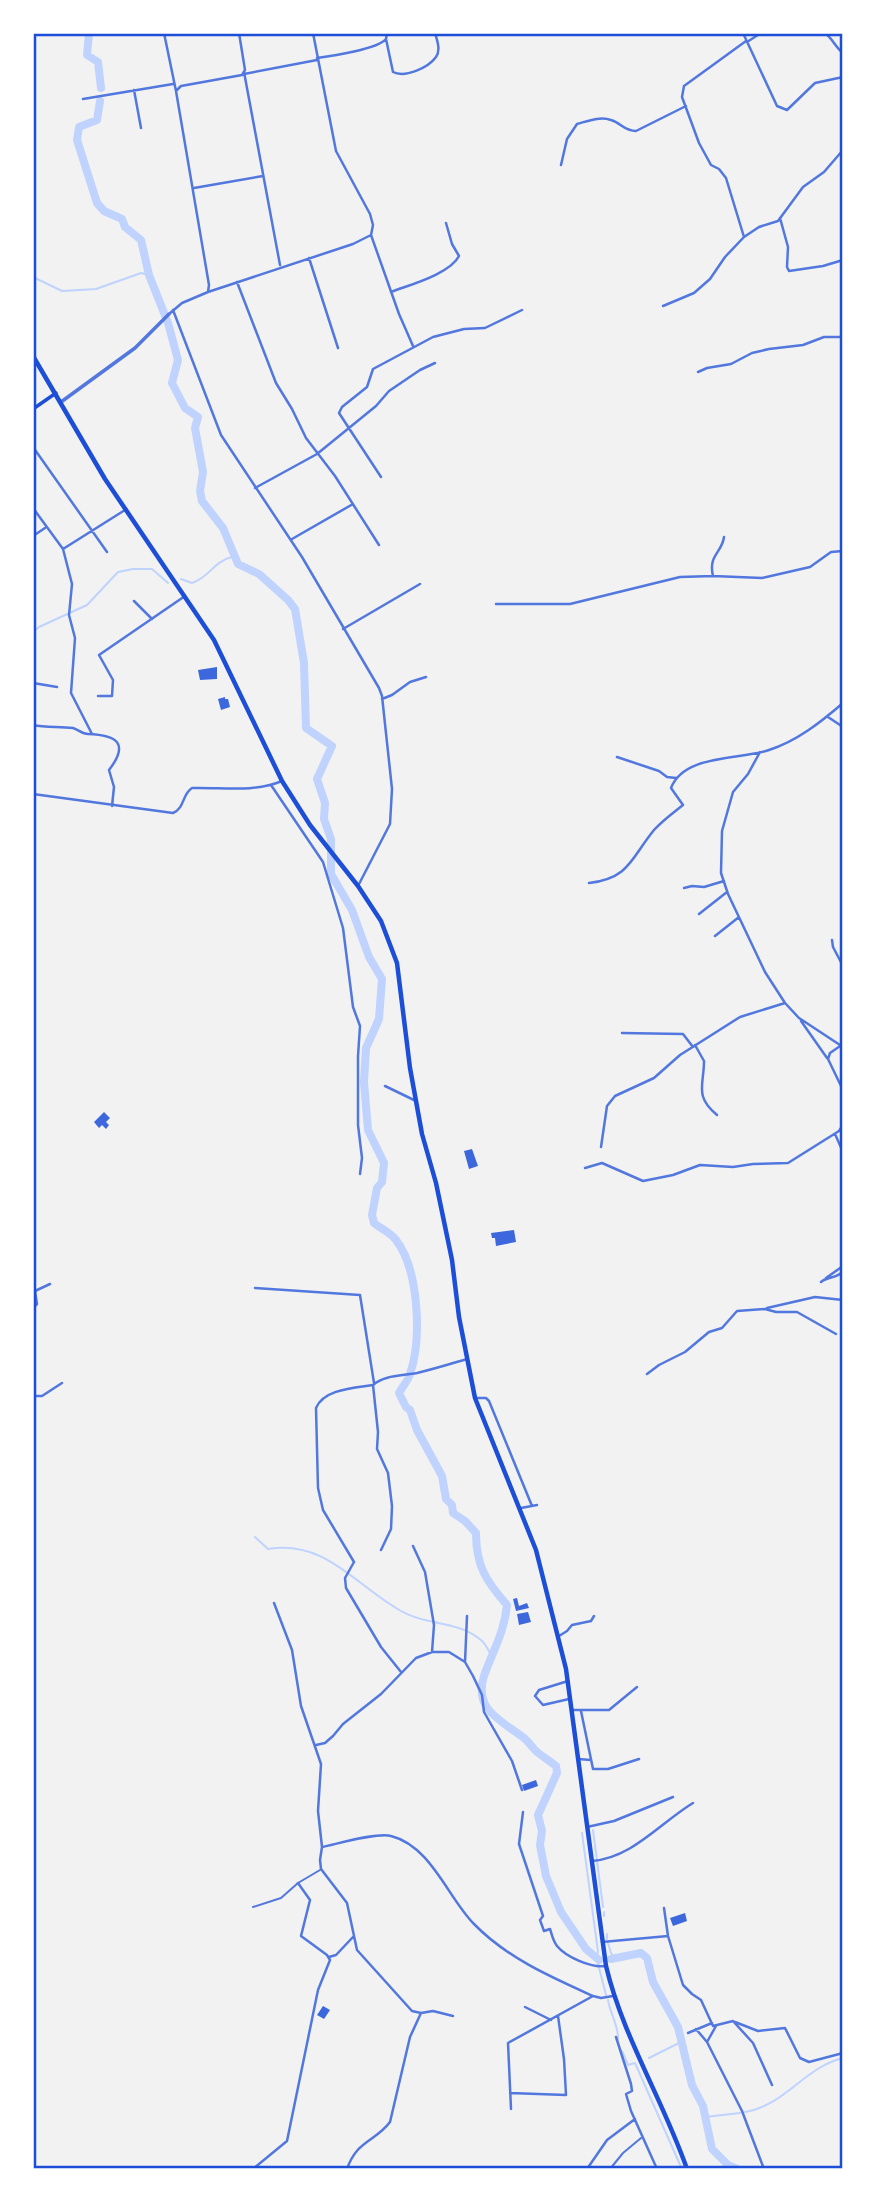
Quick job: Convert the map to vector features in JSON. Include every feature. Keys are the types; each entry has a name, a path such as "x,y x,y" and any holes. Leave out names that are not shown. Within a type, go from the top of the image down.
{"highway":[{"path":"33,356 125,510 185,596 228,666 282,781 381,921 397,963 416,1101 452,1260 459,1317 475,1398 536,1550 559,1636 573,1710 587,1827 595,1861 602,1942 601,1967 687,2169"}],"main road":[{"path":"33,409 56,393"}],"street":[{"path":"164,33 193,188 208,292"},
{"path":"239,33 280,267"},
{"path":"313,33 336,151 370,214 373,225 371,234 391,292 414,346"},
{"path":"387,33 393,72 400,75 414,71 436,57 439,50 435,33"},
{"path":"743,33 777,106 782,110 787,110 815,83 843,77"},
{"path":"744,237 733,206 730,186 721,171 711,165 699,143 682,97 684,86 761,33"},
{"path":"825,33 843,53"},
{"path":"176,91 181,86 350,53 382,44 386,39"},
{"path":"83,99 173,84"},
{"path":"134,90 141,128"},
{"path":"561,165 566,139 577,124 608,119 629,131 636,131 686,106"},
{"path":"663,306 698,289 710,279 725,257 744,237 780,218 803,187 824,172 843,150"},
{"path":"193,188 263,176"},
{"path":"780,218 788,247 789,271 843,260"},
{"path":"391,292 429,278 456,262 459,257 446,223"},
{"path":"61,402 135,348 173,310 208,292 353,244 371,234"},
{"path":"309,258 338,348"},
{"path":"237,282 276,383 306,438 335,476 379,545"},
{"path":"173,310 221,435 291,540 379,688 392,789 391,817 390,824 358,886"},
{"path":"381,477 339,413 342,407 367,387 371,373 377,365 433,337 464,329 485,328 522,310"},
{"path":"698,372 731,364 752,353 803,345 824,337 843,337"},
{"path":"255,488 317,454 381,402 390,391 435,363"},
{"path":"33,447 107,552"},
{"path":"291,540 353,504"},
{"path":"33,508 63,549 72,584 69,615 75,638 71,693 92,734"},
{"path":"63,549 125,510"},
{"path":"33,536 46,527"},
{"path":"713,576 712,560 724,542 724,537"},
{"path":"496,604 570,604 680,578 762,578 810,567 831,552 843,551"},
{"path":"343,629 420,584"},
{"path":"98,696 112,696 113,683 99,655 185,596"},
{"path":"134,601 152,619"},
{"path":"382,699 410,682 425,677"},
{"path":"33,683 57,687"},
{"path":"589,883 623,872 662,821 683,805 672,791 681,772 692,766 760,752 790,741 843,703"},
{"path":"827,717 843,727"},
{"path":"33,725 74,729 84,734 108,736 114,740 119,749 118,759 109,770 114,788 112,806"},
{"path":"760,752 748,774 733,792 723,824 720,862 724,881 765,972 828,1059 843,1090"},
{"path":"617,757 676,778"},
{"path":"33,794 173,813 181,807 192,788 218,790 271,785 282,781"},
{"path":"271,785 323,862 343,928 353,1007 360,1026 360,1174"},
{"path":"684,888 710,886 724,881"},
{"path":"698,914 727,892"},
{"path":"715,936 739,917"},
{"path":"832,940 843,966"},
{"path":"601,1147 610,1101 626,1090 654,1078 694,1046 745,1015 785,1003"},
{"path":"799,1018 841,1045 830,1053 828,1059"},
{"path":"622,1033 683,1034 704,1061 701,1085 703,1097 717,1115"},
{"path":"386,1086 416,1101"},
{"path":"585,1168 602,1163 643,1181 700,1166 733,1167 788,1163 835,1134 843,1125"},
{"path":"835,1134 843,1152"},
{"path":"821,1282 843,1266"},
{"path":"825,1278 839,1275 843,1271"},
{"path":"33,1308 37,1304 35,1290 50,1284"},
{"path":"255,1288 360,1295 374,1384 378,1452 388,1473 392,1506 391,1529 381,1549"},
{"path":"647,1374 685,1352 709,1332 722,1328 735,1312 765,1309 815,1297 843,1300"},
{"path":"765,1309 802,1313 836,1334"},
{"path":"401,1672 374,1636 346,1588 345,1578 354,1562 323,1510 318,1488 316,1408 319,1401 327,1395 467,1359"},
{"path":"33,1396 42,1396 62,1383"},
{"path":"475,1398 486,1398 489,1401 532,1506"},
{"path":"521,1508 537,1505"},
{"path":"413,1546 425,1572 434,1625 432,1652"},
{"path":"274,1603 293,1656 301,1706 321,1764 318,1811 323,1847 321,1869 344,1898 357,1950 369,1965 412,2011 433,2011 453,2016"},
{"path":"467,1616 465,1662 482,1695 484,1712 512,1761 522,1790"},
{"path":"559,1636 572,1625 591,1621 594,1616"},
{"path":"316,1745 325,1743 343,1724 381,1694 416,1658 432,1652 449,1652 465,1662"},
{"path":"568,1681 539,1690 535,1696 543,1706 571,1698"},
{"path":"573,1710 609,1710 637,1688"},
{"path":"581,1711 593,1769 600,1771 639,1759"},
{"path":"578,1759 591,1760"},
{"path":"587,1827 614,1821 673,1797"},
{"path":"595,1861 622,1853 693,1803"},
{"path":"523,1812 519,1844 543,1916 540,1920 544,1931 550,1929 561,1950 587,1964 601,1967"},
{"path":"323,1847 384,1835 402,1840 433,1867 473,1923 489,1937 533,1968 593,1996 613,1996"},
{"path":"298,1883 310,1900 301,1936 329,1957"},
{"path":"664,1908 668,1936 683,1985 701,2000 714,2025 707,2042"},
{"path":"602,1942 668,1936"},
{"path":"329,1957 336,1955 354,1937"},
{"path":"253,2169 287,2141 318,1990 329,1957"},
{"path":"511,2109 508,2043 593,1996"},
{"path":"525,2007 551,2020"},
{"path":"347,2169 359,2145 390,2122 410,2037 421,2013"},
{"path":"509,2092 566,2095 558,2016"},
{"path":"688,2033 727,2022 735,2022 758,2031 785,2028 800,2058 809,2062 843,2053"},
{"path":"735,2022 757,2049 772,2085"},
{"path":"696,2029 707,2042 742,2111 764,2169"},
{"path":"615,2037 631,2084 632,2091 626,2094 657,2169"},
{"path":"587,2169 607,2140 635,2119"}],"lane":[{"path":"253,1907 281,1898 298,1883 321,1869"},
{"path":"610,2169 623,2153 643,2136"}],"building":[{"path":"217,667 217,679 200,680 198,670"},
{"path":"225,697 230,707 221,710 218,699"},
{"path":"104,1112 110,1118 106,1122 109,1125 106,1129 102,1125 99,1128 94,1122"},
{"path":"472,1149 478,1166 469,1169 464,1151"},
{"path":"514,1230 516,1242 496,1246 491,1233"},
{"path":"517,1598 519,1606 527,1603 529,1608 516,1611 513,1599"},
{"path":"528,1612 531,1622 519,1625 517,1614"},
{"path":"536,1780 538,1786 524,1791 522,1785"},
{"path":"685,1913 687,1921 673,1926 670,1918"},
{"path":"323,2006 330,2010 324,2019 317,2015"}],"waterway":[{"path":"89,33 87,55 98,62 101,88"},
{"path":"100,101 97,120 79,127 77,140 97,203 104,211 122,219 125,227 141,240 149,275 168,323 178,360 172,383 185,408 198,417 195,428 203,472 200,491 202,501 223,528 238,564 259,574 295,609 304,663 306,728 332,746 317,779 325,803 324,819 331,839 331,874 352,910 369,957 382,979 379,1019 366,1048 364,1082 368,1130 384,1163 382,1182 377,1188 372,1215 374,1223 394,1237 404,1253 414,1286 416,1305 414,1359 409,1377 399,1393 442,1476 446,1499 452,1505 453,1513 476,1533 480,1564 493,1588 507,1605 501,1633 484,1676 483,1698 486,1706 499,1720 556,1766 557,1773 538,1815 546,1876 561,1912 586,1949 599,1960"},
{"path":"33,277 62,291 96,289 141,273 149,275"},
{"path":"181,579 192,583 204,577 221,562 235,556"},
{"path":"33,632 87,605 118,572 152,569 168,583"},
{"path":"255,1537 268,1549 307,1551 323,1558 401,1611 472,1634 483,1642 493,1658"},
{"path":"593,1830 603,1907"},
{"path":"582,1833 598,1952 596,1958"},
{"path":"607,1934 607,1939"},
{"path":"608,1943 615,1958"},
{"path":"611,1959 641,1953 647,1958 653,1982 678,2027 692,2085 703,2106 712,2149 728,2165 737,2169"},
{"path":"597,1960 606,1995"},
{"path":"608,2000 618,2039"},
{"path":"649,2058 681,2042"},
{"path":"622,2051 628,2065 635,2063"},
{"path":"745,2112 771,2102 817,2069 843,2058"},
{"path":"635,2063 681,2167"},
{"path":"705,2117 740,2113"}]}
